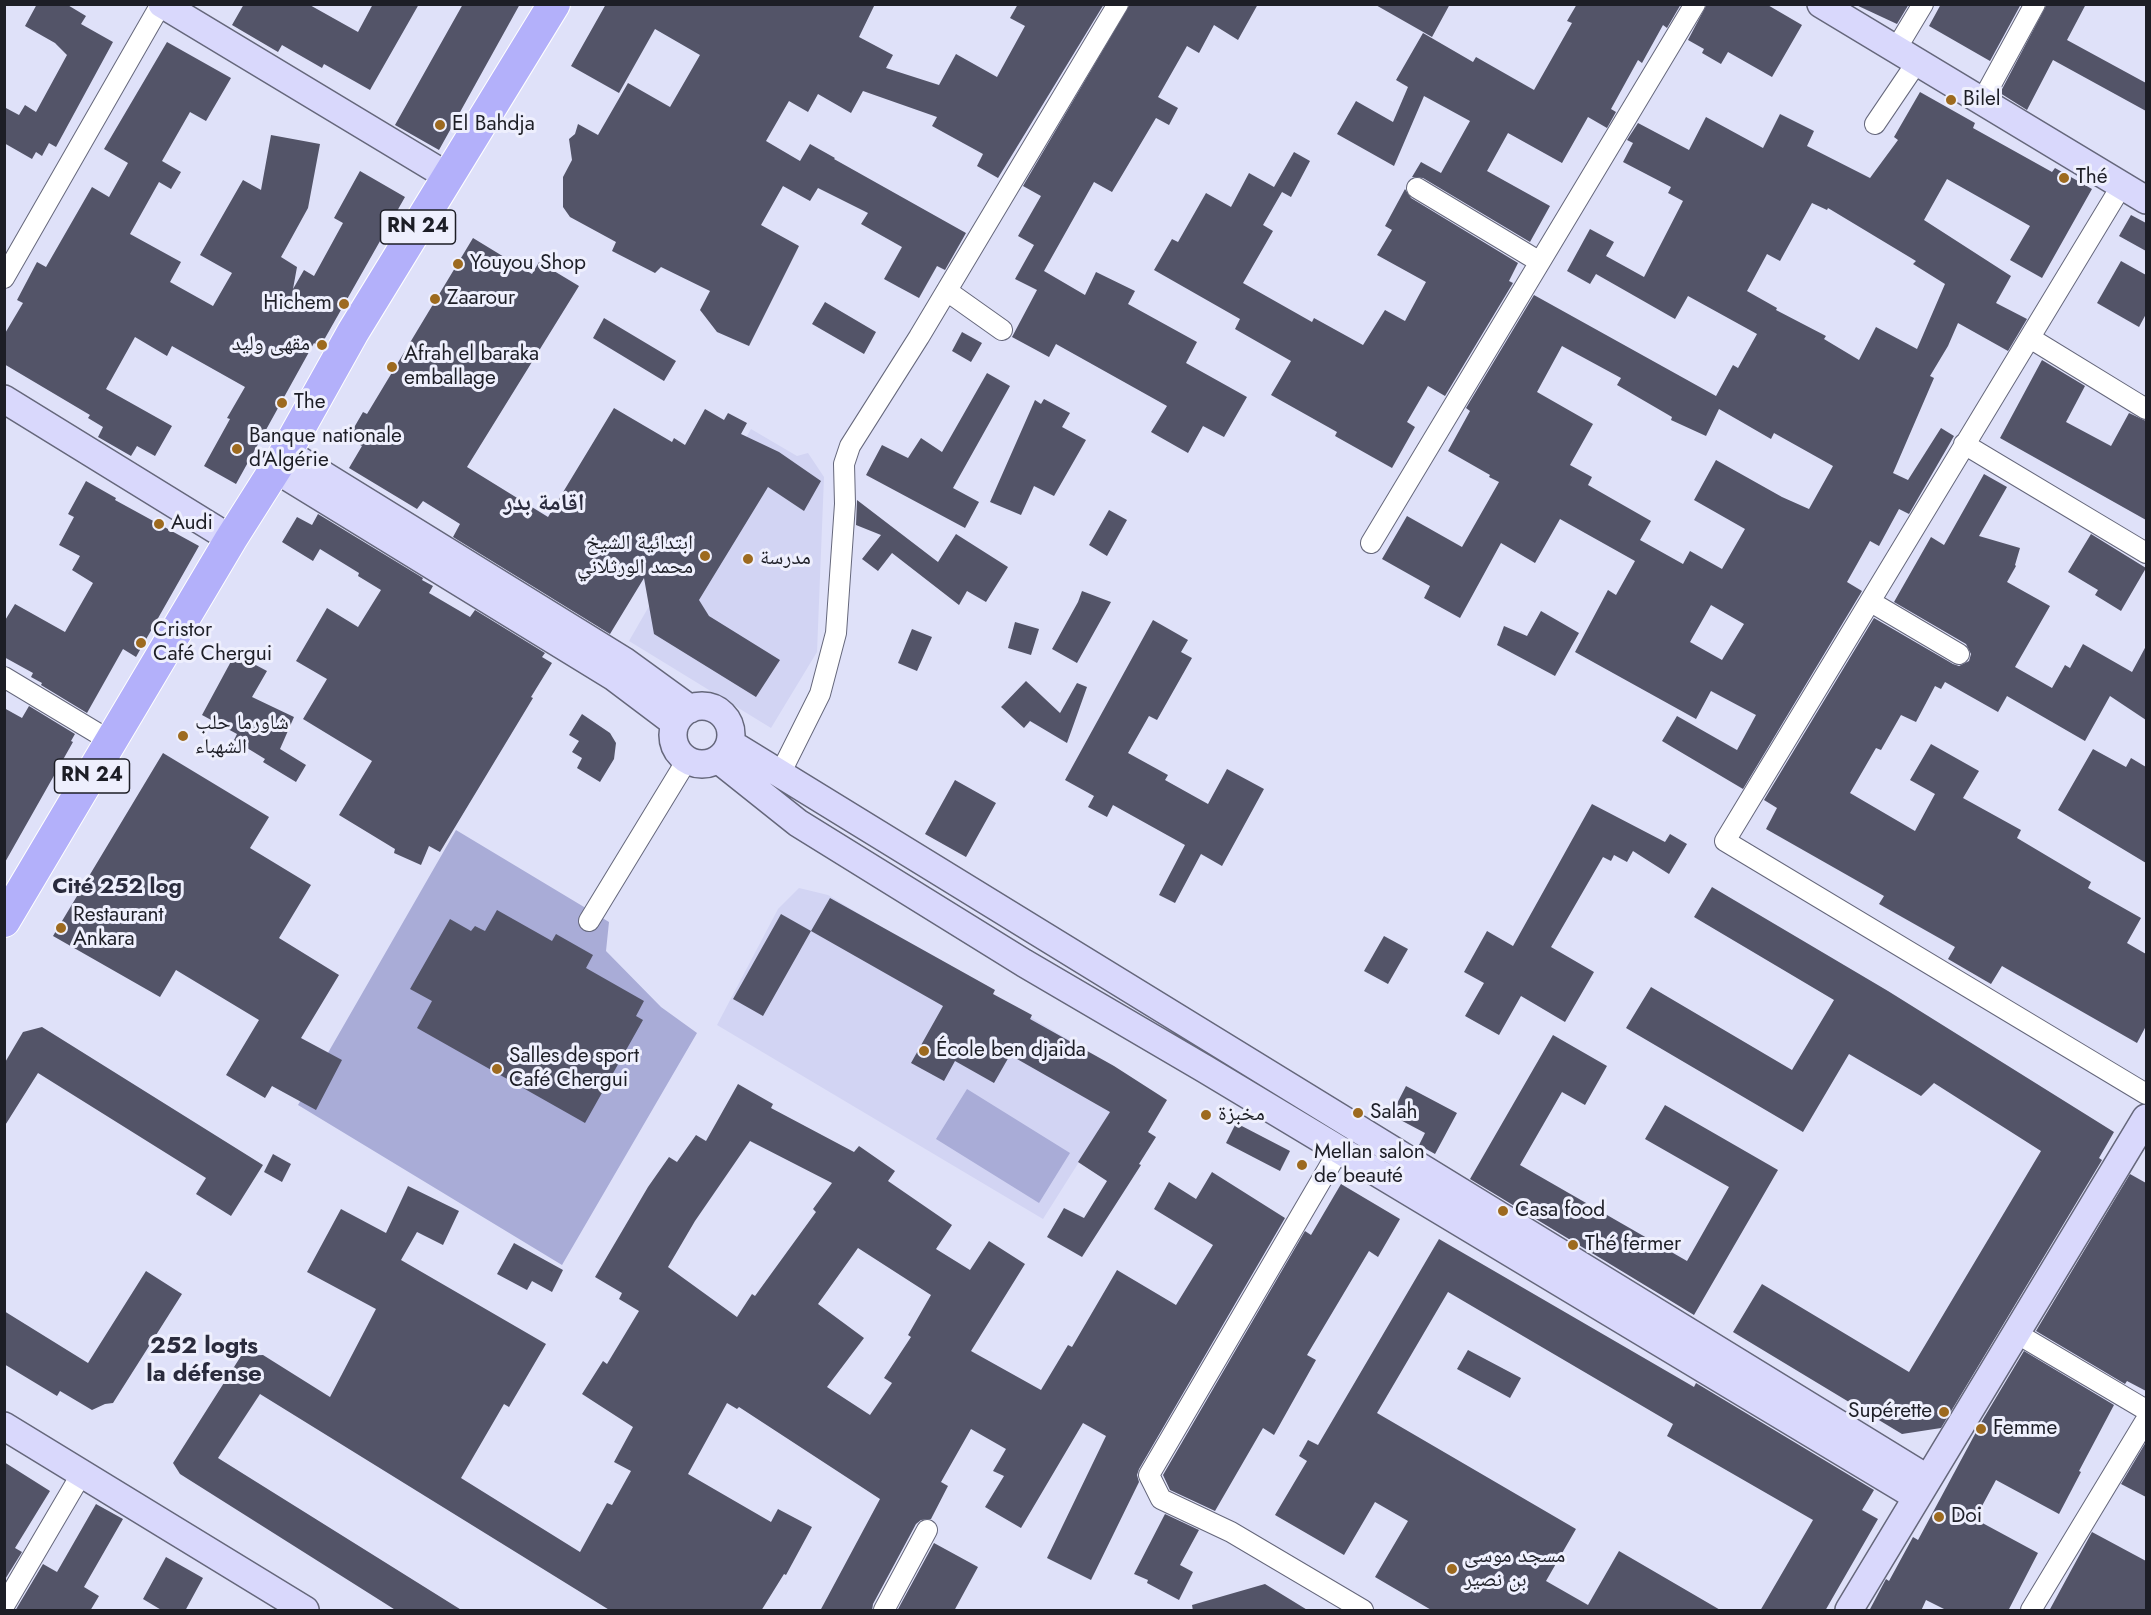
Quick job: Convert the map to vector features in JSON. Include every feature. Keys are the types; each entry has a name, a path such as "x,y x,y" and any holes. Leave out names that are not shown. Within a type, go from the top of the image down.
{"main road":[{"path":"162,4 449,177"},
{"name":"RN 24","path":"4,921 231,539 281,460 353,332 554,4"},
{"path":"1821,4 2146,200"},
{"path":"4,399 231,539"},
{"path":"281,460 624,661 682,716"},
{"path":"708,707 717,710 729,724 724,751 704,764 687,760 675,748 673,731 682,716 708,707"},
{"path":"724,751 780,774 1923,1488"},
{"path":"724,751 798,823 1024,963 1339,1150 1923,1488"},
{"path":"1849,1611 2146,1118"},
{"path":"4,1426 305,1611"}],"street":[{"path":"4,278 162,4"},
{"path":"780,774 820,694 836,633 845,504 844,464 850,446 947,291 1118,4"},
{"path":"1371,543 1695,4"},
{"path":"1875,124 1907,56 1923,4"},
{"path":"1982,101 2035,4"},
{"path":"2122,185 1725,841 2146,1094"},
{"path":"1417,188 1540,262"},
{"path":"947,291 1002,330"},
{"path":"2030,338 2146,409"},
{"path":"1964,444 2146,553"},
{"path":"1871,602 1959,654"},
{"path":"4,677 112,742"},
{"path":"589,921 687,760"},
{"path":"1339,1150 1149,1475 1161,1499 1231,1532 1364,1611"},
{"path":"2016,1333 2146,1410"},
{"path":"2031,1611 2146,1420"},
{"path":"4,1606 82,1473"},
{"path":"884,1611 927,1530"}],"shaded area":[{"name":"مدرسة","path":"751,429 797,456 808,453 824,477 817,652 771,728 629,641"},
{"name":"Salles de sport Café Chergui","path":"456,830 609,922 606,951 661,1007 697,1033 562,1265 298,1105"},
{"name":"École ben djaida","path":"799,888 828,895 1132,1078 1043,1219 717,1025 778,909"},
{"path":"967,1089 1070,1153 1039,1203 936,1139"}],"building":[{"path":"37,4 66,4 86,16 81,24 113,42 56,147 49,143 42,156 36,152 32,159 4,143 4,107 19,115 25,105 36,112 67,55 55,43 25,26"},
{"path":"244,4 308,4 358,32 373,4 419,4 370,90 324,64 322,68 282,45 278,52 232,25"},
{"path":"463,4 520,4 439,150 395,125"},
{"path":"606,4 875,4 859,37 893,55 886,68 939,85 956,54 997,77 1025,26 1010,18 1018,4 1104,4 998,178 977,166 983,154 932,126 937,117 863,91 851,113 818,94 808,112 789,101 766,141 800,161 810,144 966,233 945,270 937,266 919,298 884,279 902,247 861,224 868,213 818,188 810,201 783,186 761,225 799,246 749,346 717,332 700,310 710,291 661,267 655,273 612,251 616,242 570,217 563,207 563,177 572,160 569,139 575,134 578,124 598,135 628,83 670,107 700,55 655,29 619,93 571,66"},
{"path":"1130,4 1258,4 1238,40 1214,25 1199,53 1187,46 1158,97 1178,108 1169,125 1156,118 1112,192 1094,182 1044,271 1085,295 1096,272 1135,291 1128,304 1197,342 1186,363 1247,397 1224,437 1203,426 1188,453 1151,432 1167,406 1056,344 1049,357 1012,337 1037,290 1015,279 1034,245 1018,236 1041,196 1023,186"},
{"path":"1374,4 1450,4 1432,37"},
{"path":"1577,4 1681,4 1667,28 1663,25 1642,63 1638,60 1611,109 1616,112 1607,128 1588,117 1562,163 1508,133 1487,171 1550,206 1530,242 1423,178 1412,177 1421,162 1441,173 1470,121 1424,96 1394,166 1337,134 1356,101 1393,122 1408,87 1396,80 1423,33 1473,62 1476,57 1534,90 1572,23 1567,21"},
{"path":"1707,4 1766,4 1802,25 1772,77 1728,52 1721,64 1702,53 1704,49 1688,40"},
{"path":"1854,4 1909,4 1897,24"},
{"path":"1941,4 2021,4 1990,61 1929,26"},
{"path":"2047,4 2086,4 2067,40 2146,83 2146,111 2053,60 2027,110 2000,93"},
{"path":"167,42 231,78 206,121 190,112 162,161 181,172 171,189 159,182 130,234 181,262 170,282 213,306 232,273 200,255 243,180 261,190 271,135 320,144 308,208 281,257 297,267 293,289 304,270 314,276 343,223 334,218 360,171 405,197 320,347 314,343 236,484 204,466 245,387 172,346 167,356 135,337 106,389 172,426 155,456 137,446 131,456 98,437 103,427 88,418 90,415 4,364 4,335 23,303 17,300 37,262 46,267 92,187 109,197 128,163 104,149"},
{"path":"1920,92 1975,123 1973,128 2052,172 2055,168 2092,189 2042,278 2010,260 2030,226 1947,179 1924,220 2011,276 1996,303 2027,319 2008,351 1958,323 1948,346 1930,376 1934,378 1893,473 1908,480 1941,428 1954,436 1909,514 1899,509 1879,546 1870,541 1847,582 1862,591 1743,789 1662,741 1677,716 1737,750 1756,715 1711,691 1696,719 1575,652 1608,590 1616,595 1635,561 1560,519 1535,563 1501,543 1460,618 1424,598 1430,586 1382,559 1407,516 1462,547 1499,482 1448,451 1470,411 1466,408 1534,295 1716,396 1733,365 1738,368 1757,334 1688,296 1675,319 1596,274 1590,284 1567,271 1590,229 1614,242 1606,256 1644,277 1683,201 1668,193 1671,187 1623,162 1633,143 1627,140 1638,123 1689,150 1706,117 1763,148 1780,114 1814,131 1807,146 1870,178 1898,140 1894,137","holes":["1812,203 1827,210 1828,208 1916,261 1913,264 1945,284 1917,349 1876,327 1859,360 1824,339 1826,336 1776,310 1777,308 1747,291 1767,254 1780,261","1562,346 1621,378 1617,385 1672,417 1671,420 1706,436 1719,409 1771,439 1774,433 1833,466 1809,509 1782,497 1716,460 1694,500 1745,529 1722,569 1690,551 1683,564 1640,540 1651,521 1588,485 1592,477 1570,465 1593,424 1537,392","1711,605 1744,624 1722,660 1690,642"]},
{"path":"1294,152 1310,161 1291,197 1282,192 1263,225 1273,231 1243,283 1312,322 1314,318 1363,345 1385,310 1405,321 1426,282 1377,255 1392,230 1385,226 1405,189 1411,198 1518,263 1509,281 1513,283 1445,396 1428,386 1407,422 1415,427 1392,468 1335,436 1337,432 1271,395 1291,361 1235,329 1240,319 1154,270 1172,239 1178,242 1206,193 1231,207 1249,173 1274,187"},
{"path":"2131,215 2146,223 2146,251 2119,236"},
{"path":"473,238 532,274 539,262 579,286 467,467 548,517 614,408 672,442 674,438 685,445 705,409 724,420 728,413 747,423 741,434 779,452 821,481 804,511 768,487 699,600 709,616 780,660 756,697 654,634 644,578 610,634 453,537 460,524 423,501 417,509 349,468 362,446 348,438 363,412 367,414"},
{"path":"2121,261 2146,275 2146,314 2139,327 2097,303"},
{"path":"825,302 876,332 864,354 812,324"},
{"path":"604,318 676,361 664,381 593,338"},
{"path":"962,332 982,343 971,362 952,351"},
{"path":"2042,360 2085,386 2066,422 2111,446 2129,413 2146,421 2146,520 2000,438"},
{"path":"987,373 1010,386 953,488 979,502 965,528 866,475 882,445 908,458 921,438 942,452"},
{"path":"1044,399 1070,413 1062,427 1086,440 1054,496 1034,486 1021,515 990,502 1035,400 1041,404"},
{"path":"1984,474 2007,487 1979,536 2020,548 2016,566 2007,582 2050,606 2015,667 2052,688 2065,665 2070,668 2083,644 2132,672 2146,646 2146,720 2110,696 2085,741 2007,696 1998,712 1945,682 1941,689 1935,686 1916,722 1901,715 1881,750 1876,748 1850,793 1915,831 1935,794 1910,780 1931,744 1979,771 1963,798 2021,830 2017,838 2091,882 2088,888 2141,918 2127,943 2146,954 2146,1026 2137,1043 2002,966 1991,984 1948,959 1955,947 1879,904 1884,896 1766,829 1777,808 1764,800 1874,618 1953,664 1959,666 1969,661 1971,654 1966,644 1894,602 1931,537 1944,545"},
{"path":"86,481 116,498 115,500 199,546 136,657 123,649 87,713 41,685 42,683 31,677 33,673 4,657 4,622 15,604 65,632 93,583 72,570 80,556 59,545 74,517 68,514"},
{"path":"857,500 938,562 956,534 1008,567 986,602 967,591 959,605 892,553 878,571 862,559 881,535 856,525"},
{"path":"1109,510 1127,520 1107,556 1089,545"},
{"path":"318,514 423,578 422,580 433,586 429,593 470,617 475,610 545,653 542,657 552,663 440,852 429,846 421,865 394,853 395,849 339,815 372,761 303,719 327,679 296,661 327,608 358,627 381,590 358,576 359,573 320,549 313,561 282,542 297,517 312,525"},
{"path":"2091,534 2146,568 2121,611 2095,595 2098,590 2068,572"},
{"path":"1082,591 1111,602 1077,663 1052,649"},
{"path":"1541,611 1579,633 1555,676 1497,645 1504,626 1527,636"},
{"path":"1153,620 1188,640 1181,652 1192,658 1157,720 1149,716 1128,753 1168,775 1165,780 1208,804 1227,769 1264,789 1222,866 1201,854 1175,903 1159,895 1185,845 1113,805 1107,817 1088,807 1094,796 1065,780"},
{"path":"1015,622 1039,629 1031,655 1008,648"},
{"path":"912,629 932,637 917,671 898,663"},
{"path":"235,654 267,671 252,697 294,717 280,749 306,765 296,782 263,762 265,759 234,740 237,734 202,715"},
{"path":"1026,681 1060,713 1077,683 1087,687 1067,743 1030,721 1024,728 1001,707"},
{"path":"29,706 75,734 71,741 73,742 4,864 4,708 22,718"},
{"path":"582,714 610,733 616,743 614,759 600,782 577,768 582,758 572,752 579,741 569,735"},
{"path":"2093,749 2126,767 2131,758 2146,767 2146,863 2058,810"},
{"path":"163,753 269,817 250,848 311,885 279,938 339,975 301,1038 342,1060 316,1110 272,1086 265,1098 226,1075 259,1020 176,970 160,997 53,936"},
{"path":"955,780 996,803 966,857 925,834"},
{"path":"1592,804 1665,842 1670,834 1687,844 1669,874 1633,851 1627,862 1614,855 1611,861 1603,857 1551,947 1594,972 1565,1022 1521,996 1499,1035 1465,1016 1484,983 1464,972 1487,931 1513,946"},
{"path":"1712,887 1888,991 2114,1132 2099,1158 2102,1160 1941,1428 1902,1434 1733,1332 1762,1284 1909,1372 2041,1151 1934,1083 1921,1096 1849,1054 1803,1132 1626,1028 1651,987 1792,1070 1834,1000 1694,917"},
{"path":"830,898 995,990 993,994 1032,1015 1030,1019 1114,1066 1167,1100 1148,1132 1156,1137 1139,1164 1141,1165 1082,1257 1047,1237 1064,1208 1084,1218 1107,1181 1078,1162 1110,1112 1010,1055 994,1083 955,1061 944,1081 911,1063 943,1006 811,931"},
{"path":"497,910 552,941 556,934 593,955 586,968 644,1001 636,1016 643,1020 585,1123 417,1028 432,1001 410,989 450,919 471,931 475,926 485,931"},
{"path":"781,914 811,931 763,1016 733,999"},
{"path":"1384,936 1408,949 1388,984 1364,971"},
{"path":"42,1027 263,1165 231,1216 196,1194 206,1178 38,1073 4,1127 4,1064 23,1032"},
{"path":"1553,1035 1607,1066 1585,1105 1562,1092 1520,1165 1687,1261 1729,1187 1645,1139 1665,1105 1778,1170 1694,1315 1470,1179"},
{"path":"738,1084 773,1104 771,1108 854,1152 859,1146 895,1171 888,1181 952,1225 936,1249 970,1270 989,1241 1025,1264 971,1351 1041,1390 1068,1345 1072,1347 1117,1270 1176,1305 1213,1245 1154,1209 1169,1182 1196,1199 1212,1172 1285,1218 1139,1469 1137,1475 1139,1482 1091,1580 1047,1558 1106,1436 1083,1423 1021,1528 985,1507 1004,1476 993,1471 1006,1449 971,1429 941,1482 948,1486 931,1519 921,1520 916,1524 873,1604 872,1611 820,1611 880,1499 739,1407 737,1409 727,1403 688,1474 771,1522 778,1509 812,1527 786,1575 784,1574 761,1611 611,1611 260,1394 218,1458 463,1611 397,1611 180,1474 173,1463 241,1356 263,1355 330,1397 376,1309 307,1272 341,1209 386,1233 408,1186 459,1211 443,1245 417,1232 401,1260 546,1344 509,1407 504,1404 461,1478 580,1552 607,1503 612,1505 631,1471 614,1462 633,1427 582,1394 603,1361 607,1364 639,1311 619,1299 622,1293 595,1277 648,1187 669,1157 677,1162 696,1135 706,1141","holes":["750,1141 832,1183 813,1209 816,1212 755,1296 752,1294 737,1317 668,1267 695,1221","858,1248 931,1295 908,1335 911,1337 884,1378 892,1383 870,1415 827,1387 864,1338 818,1304"]},
{"path":"1406,1086 1457,1113 1435,1154 1419,1145 1425,1133 1391,1115"},
{"path":"1236,1123 1290,1151 1280,1171 1226,1143"},
{"path":"273,1154 291,1164 282,1182 264,1172"},
{"path":"2130,1174 2146,1183 2146,1391 2127,1381 2125,1384 2036,1331"},
{"path":"1341,1184 1400,1219 1378,1257 1369,1251 1307,1355 1316,1360 1274,1435 1263,1428 1215,1511 1170,1490 1163,1475 1305,1231 1311,1235"},
{"path":"1439,1239 1694,1387 1696,1383 1874,1490 1862,1510 1878,1519 1825,1611 1760,1611 1813,1520 1667,1436 1673,1424 1448,1292 1377,1413 1576,1529 1546,1581 1588,1605 1619,1551 1722,1611 1433,1611 1375,1577 1408,1521 1375,1502 1344,1555 1275,1515 1307,1461 1299,1456 1308,1440 1318,1445"},
{"path":"514,1243 563,1270 552,1292 532,1281 527,1290 497,1274"},
{"path":"146,1271 182,1294 113,1403 92,1410 60,1391 57,1396 4,1364 4,1311 88,1363"},
{"path":"1468,1350 1521,1378 1510,1398 1457,1369"},
{"path":"2024,1351 2114,1405 2059,1514 1996,1480 1975,1519 2038,1553 2008,1611 1948,1611 1926,1600 1921,1611 1869,1611 1886,1579 1889,1581 1913,1537 1918,1540 1982,1421"},
{"path":"2146,1442 2146,1497 2121,1484"},
{"path":"4,1462 50,1491 15,1548 22,1552 4,1581"},
{"path":"96,1504 123,1519 84,1587 99,1596 90,1611 15,1611 43,1564 57,1572"},
{"path":"1165,1514 1199,1530 1180,1565 1193,1572 1179,1600 1147,1583 1148,1580 1134,1574"},
{"path":"2092,1532 2146,1561 2146,1611 2049,1611"},
{"path":"934,1543 978,1567 954,1611 897,1611"},
{"path":"166,1557 203,1578 185,1611 163,1611 143,1599"},
{"path":"1265,1584 1309,1611 1193,1611 1192,1605"}],"place":[{"name":"Bilel","path":"1951,100"},
{"name":"El Bahdja","path":"440,125"},
{"name":"Thé","path":"2064,178"},
{"name":"Youyou Shop","path":"458,264"},
{"name":"Zaarour","path":"435,299"},
{"name":"Hichem","path":"344,304"},
{"name":"مقهى وليد","path":"322,345"},
{"name":"Afrah el baraka emballage","path":"392,367"},
{"name":"The","path":"282,403"},
{"name":"Banque nationale d'Algérie","path":"237,449"},
{"name":"Audi","path":"159,524"},
{"name":"ابتدائية الشيخ محمد الورثلاني","path":"705,556"},
{"name":"مدرسة","path":"748,559"},
{"name":"Cristor Café Chergui","path":"141,643"},
{"name":"شاورما حلب الشهباء","path":"183,736"},
{"name":"Restaurant Ankara","path":"61,928"},
{"name":"École ben djaida","path":"924,1051"},
{"name":"Salles de sport Café Chergui","path":"497,1069"},
{"name":"Salah","path":"1358,1113"},
{"name":"مخبزة","path":"1206,1115"},
{"name":"Mellan salon de beauté","path":"1302,1165"},
{"name":"Casa food","path":"1503,1211"},
{"name":"Thé fermer","path":"1573,1245"},
{"name":"Supérette","path":"1944,1412"},
{"name":"Femme","path":"1981,1429"},
{"name":"Doi","path":"1939,1517"},
{"name":"مسجد موسى بن نصير","path":"1452,1569"}],"district":[{"name":"اقامة بدر","path":"544,504"},
{"name":"Cité 252 log","path":"117,888"},
{"name":"252 logts la défense","path":"204,1361"}]}
